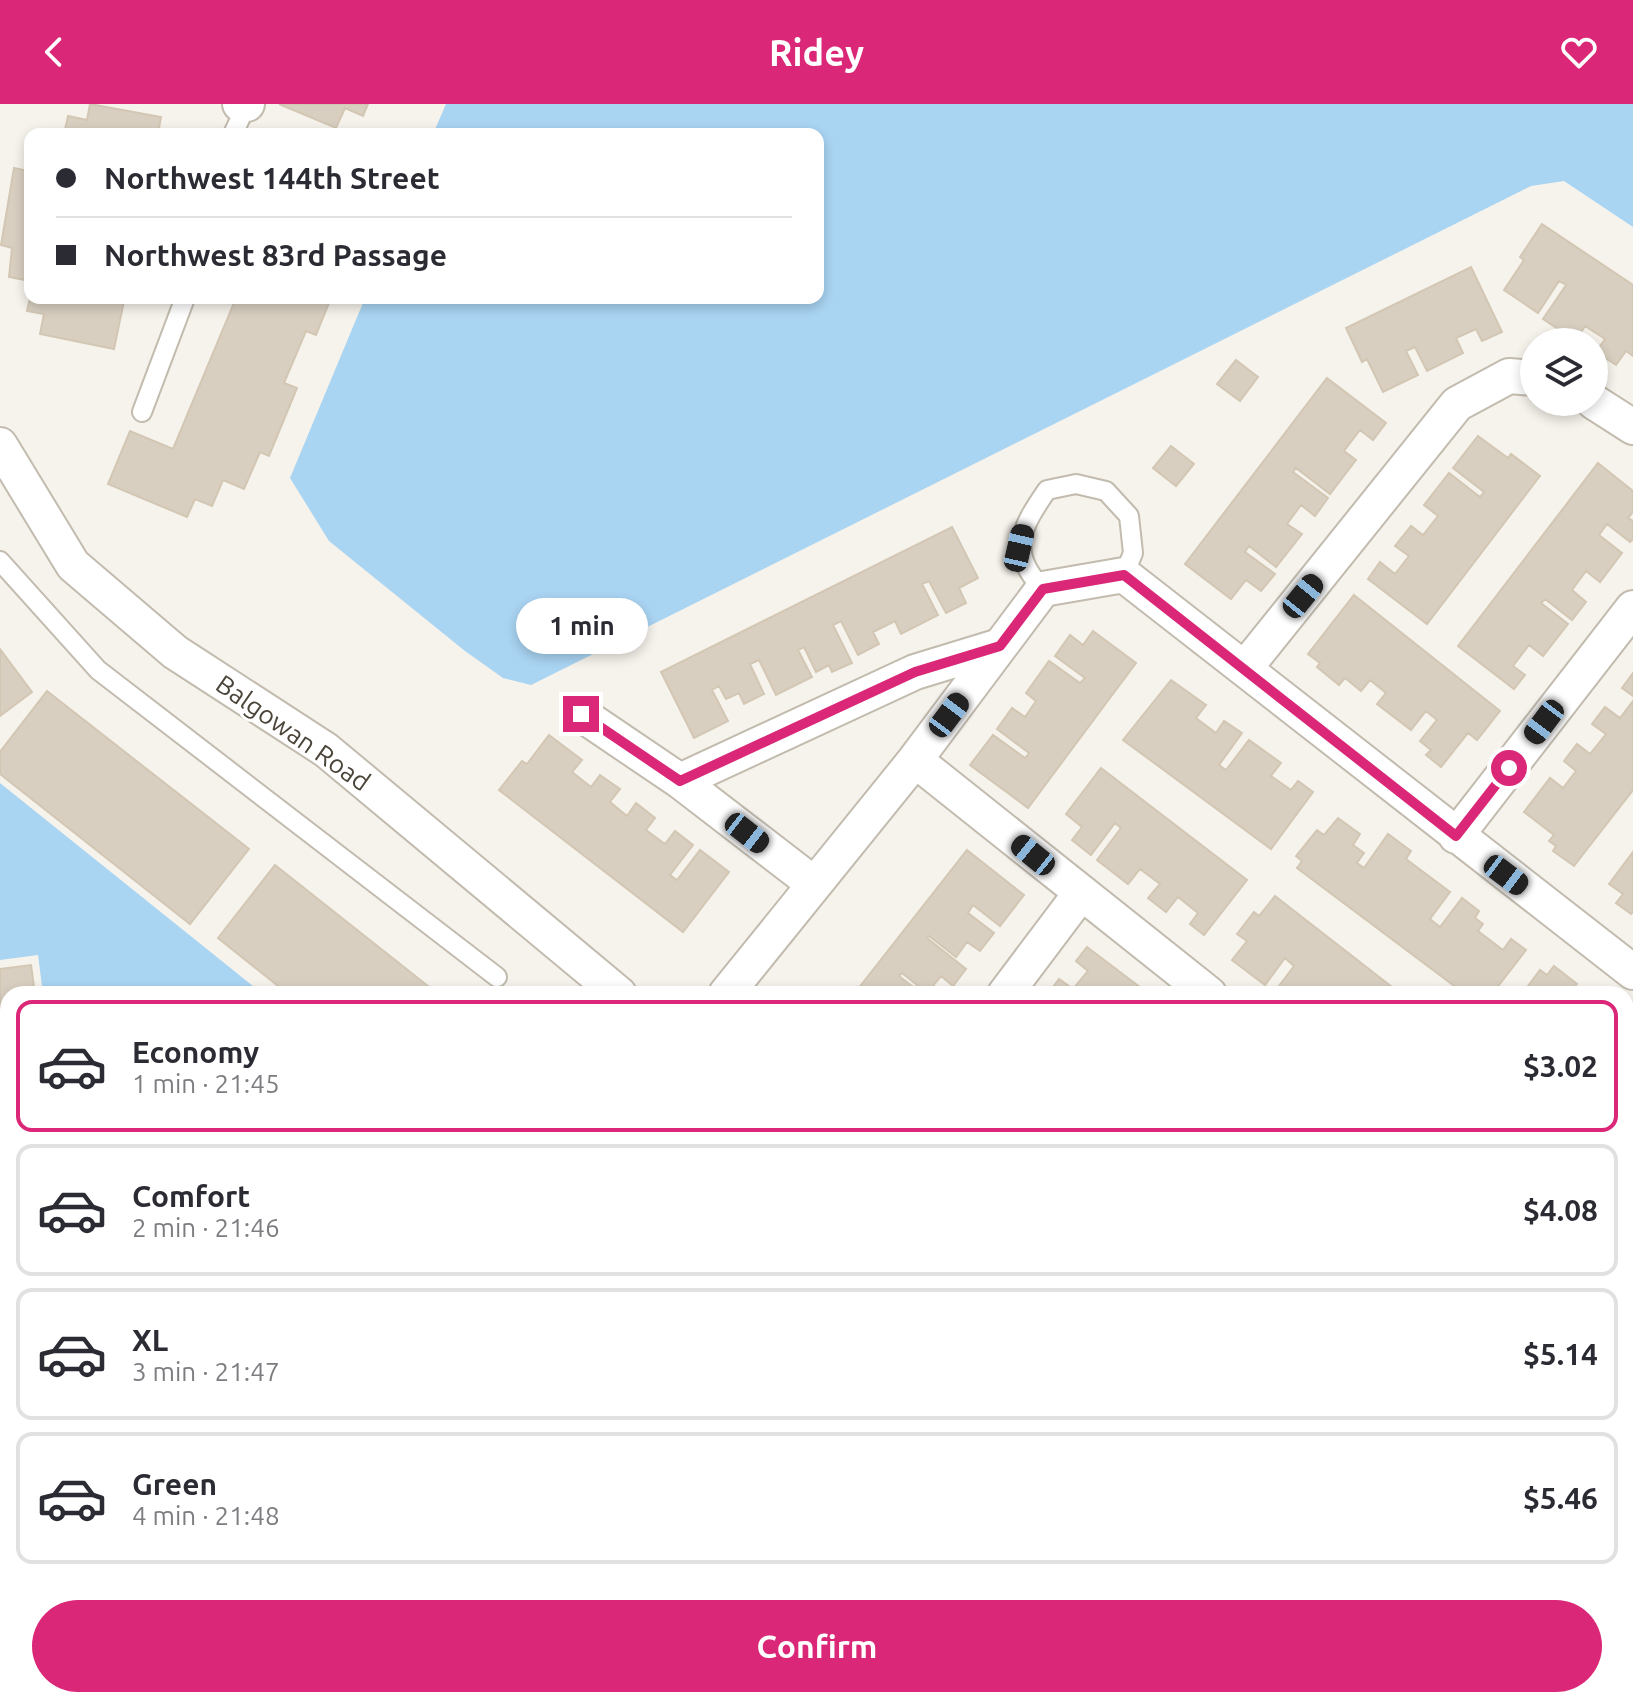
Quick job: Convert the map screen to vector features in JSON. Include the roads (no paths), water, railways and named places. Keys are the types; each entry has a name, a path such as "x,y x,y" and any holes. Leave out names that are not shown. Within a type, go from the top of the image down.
{"street":[{"path":"1245,668 1457,404 1520,378"},
{"path":"1608,411 1633,427"},
{"name":"Balgowan Road","path":"2,451 73,565 175,652 326,750 609,986"},
{"path":"732,986 915,760 1043,589 1124,575 1633,972"},
{"path":"1456,836 1633,608"},
{"path":"680,781 915,672 1000,646"},
{"path":"581,714 680,781 814,884"},
{"path":"915,760 1199,986"},
{"path":"1011,986 1081,893"}],"lane":[{"path":"142,412 183,304"},
{"path":"1043,589 1029,574 1019,548 1026,521 1047,490 1076,484 1106,491 1129,516 1133,553 1124,575"},
{"path":"0,561 98,670 497,977"}],"water":[{"path":"446,104 1633,104 1633,227 1564,181 1531,186 531,685 503,678 465,651 329,541 290,478 362,304 824,304 824,128 436,128"},
{"path":"0,783 253,986 42,986 38,955 0,960"}]}
